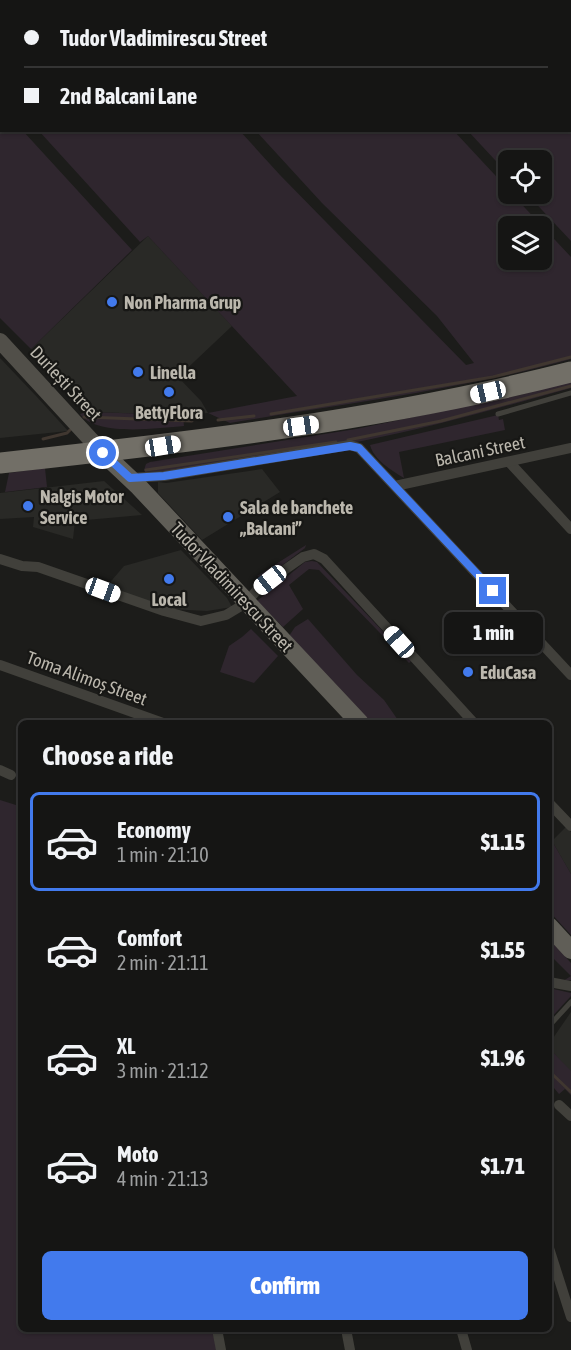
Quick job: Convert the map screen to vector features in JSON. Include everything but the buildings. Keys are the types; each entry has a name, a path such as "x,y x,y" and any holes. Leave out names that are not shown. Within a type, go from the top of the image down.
{"highway":[{"path":"0,463 103,453 356,418 447,402 571,372"}],"main road":[{"name":"Tudor Vladimirescu Street","path":"103,453 130,478 357,720"},
{"path":"552,929 571,950"}],"street":[{"name":"Durlești Street","path":"0,341 103,453"},
{"path":"130,478 164,476 350,446 359,448 571,675"},
{"name":"Balcani Street","path":"395,486 571,448"},
{"path":"510,463 571,529"},
{"path":"0,559 22,566 38,567 192,620 201,621 214,619 246,603 260,588 303,557 320,555 471,720"},
{"name":"Toma Alimoș Street","path":"0,665 155,720"},
{"path":"0,770 11,775"},
{"path":"552,806 571,826"},
{"path":"552,983 571,986"},
{"path":"559,1105 571,1116"},
{"path":"552,1257 571,1317"},
{"path":"218,1332 221,1350"},
{"path":"347,1332 350,1350"},
{"path":"462,1332 467,1350"}],"lane":[{"path":"498,414 571,393"},
{"path":"552,1023 571,1002"}],"shaded area":[{"path":"0,132 24,132 132,250 31,349 0,318"},
{"path":"40,132 241,132 466,365 474,363 437,316 322,203 257,132 455,132 498,178 498,204 521,204 533,216 498,216 498,270 552,270 552,237 571,257 571,359 444,388 230,423 208,413 297,396 148,236 140,242"},
{"path":"469,132 571,132 571,241 552,221 552,216 548,216 536,204 552,204 552,150 498,150 498,163"},
{"path":"148,236 232,326 178,377 201,401 208,413 183,415 91,412 31,349"},
{"path":"0,358 37,397 68,431 0,438"},
{"path":"571,381 571,388 389,435 170,470 145,472 144,470 146,464 150,462 356,429 520,395"},
{"path":"87,412 183,415 184,426 144,429 113,428 88,421 80,414"},
{"path":"498,415 499,420 503,419 505,430 399,452 404,478 379,460 370,445"},
{"path":"45,468 47,487 5,492 9,473"},
{"path":"262,469 280,492 202,540 158,493 158,482 166,483"},
{"path":"104,481 142,515 75,521 73,539 33,527 34,517 0,519 0,493"},
{"path":"306,545 264,579 257,576"},
{"path":"181,550 227,598 232,607 207,611 168,609 107,586 124,566"},
{"path":"305,562 317,562 411,661 409,663 319,570 309,569 289,585 303,609 283,627 257,601"},
{"path":"308,619 357,675 384,700 398,720 367,720 289,636 295,627"},
{"path":"251,629 278,656 254,683 220,672 229,646"},
{"path":"0,800 16,805 18,800 18,1332 213,1332 217,1350 0,1350"},
{"path":"566,827 571,832 571,874 552,841"},
{"path":"552,841 571,874 571,935 552,914"},
{"path":"552,942 571,963 571,976 552,957"},
{"path":"552,989 571,993 571,996 552,1017"},
{"path":"571,1012 571,1072 552,1051 552,1040"},
{"path":"552,1051 571,1071 571,1095 565,1089 559,1094 552,1086"}],"waterway":[{"path":"271,414 493,377 571,357"},
{"path":"348,440 441,421 571,386"},
{"path":"218,420 254,416"},
{"path":"84,417 192,421"},
{"path":"43,439 67,433 70,430"},
{"path":"146,470 336,442"},
{"path":"552,1074 571,1092"}],"place":[{"name":"Non Pharma Grup","path":"112,302"},
{"name":"Linella","path":"138,372"},
{"name":"BettyFlora","path":"169,392"},
{"name":"Nalgis Motor Service","path":"28,506"},
{"name":"Sala de banchete „Balcani”","path":"228,517"},
{"name":"Local","path":"169,579"},
{"name":"EduCasa","path":"468,672"}],"route":[{"path":"103,453 130,478 164,476 350,446 359,448 493,591"}]}
